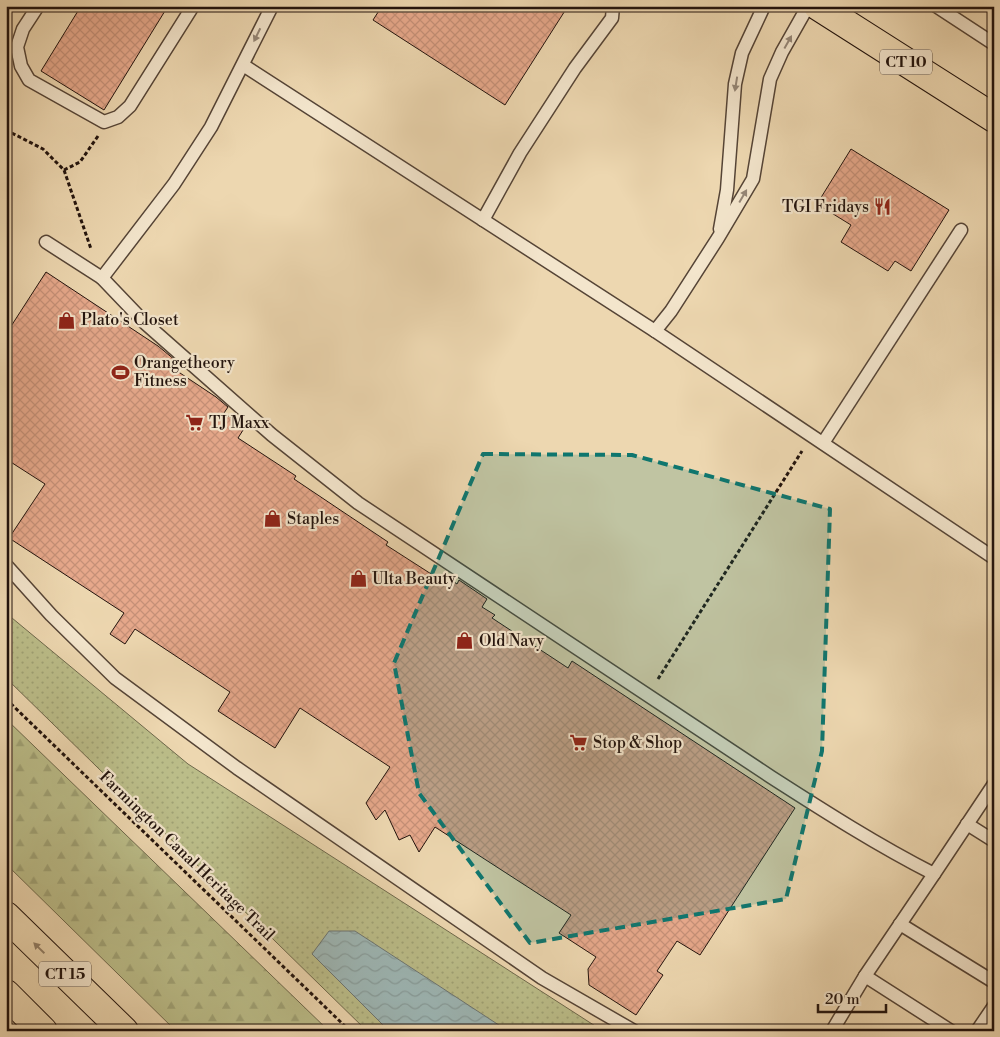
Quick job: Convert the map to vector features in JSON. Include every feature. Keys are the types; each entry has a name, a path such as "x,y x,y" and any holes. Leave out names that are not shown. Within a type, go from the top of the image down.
{"main road":[{"name":"CT 10","path":"818,6 994,118"},
{"name":"CT 15","path":"6,916 124,1031"},
{"path":"6,994 43,1031"}],"lane":[{"path":"38,6 23,29 17,47 21,66 29,80 104,122 118,117 130,106 193,6"},
{"path":"102,278 174,184 211,127 272,6"},
{"path":"483,220 520,153 575,68 612,18 613,6"},
{"path":"718,238 727,190 735,84 742,53 764,6"},
{"path":"655,331 671,311 753,179 770,80 782,52 808,6"},
{"path":"936,6 994,44"},
{"path":"243,64 655,331 994,558"},
{"path":"823,443 961,230"},
{"path":"46,242 102,278 146,323 272,436 358,503 820,808 934,874"},
{"path":"6,565 50,615 115,678 237,768 542,978 634,1031"},
{"path":"832,1031 865,976 994,784"},
{"path":"967,824 994,840"},
{"path":"900,924 994,982"},
{"path":"865,976 951,1031"},
{"path":"977,1031 994,1006"}],"path":[{"path":"64,170 80,162 96,141 104,122"},
{"path":"6,130 43,149 64,170 102,278"},
{"path":"658,679 802,451"},
{"name":"Farmington Canal Heritage Trail","path":"6,699 350,1031"}],"highlighted area":[{"path":"483,454 632,455 830,509 822,751 786,899 530,943 419,793 394,663"}],"green space":[{"path":"6,613 188,764 603,1031 367,1031 6,678"},
{"path":"6,719 329,1031 176,1031 6,864"}],"water":[{"path":"329,931 355,931 508,1031 389,1031 312,954"}],"building":[{"path":"81,6 168,6 104,110 41,71"},
{"path":"382,6 568,6 505,105 373,20"},
{"name":"TGI Fridays","path":"851,149 949,210 911,271 895,261 888,271 841,242 851,225 817,204"},
{"path":"46,272 158,346 181,365 177,371 228,407 224,413 245,427 238,438 296,476 294,479 388,542 386,545 439,579 442,574 457,584 459,580 487,599 482,607 495,615 492,618 568,668 572,661 795,808 700,955 677,941 657,971 663,975 636,1015 589,985 588,969 596,957 559,933 571,915 435,827 419,852 410,835 399,840 385,810 376,820 366,803 390,767 300,708 275,748 218,711 230,692 135,629 125,644 110,634 124,613 9,538 45,484 6,459 6,334"}],"place":[{"name":"TGI Fridays","path":"883,207"},
{"name":"Plato's Closet","path":"67,320"},
{"name":"Orangetheory Fitness","path":"120,372"},
{"name":"TJ Maxx","path":"195,423"},
{"name":"Staples","path":"273,519"},
{"name":"Ulta Beauty","path":"358,579"},
{"name":"Old Navy","path":"465,641"},
{"name":"Stop & Shop","path":"579,743"}]}
